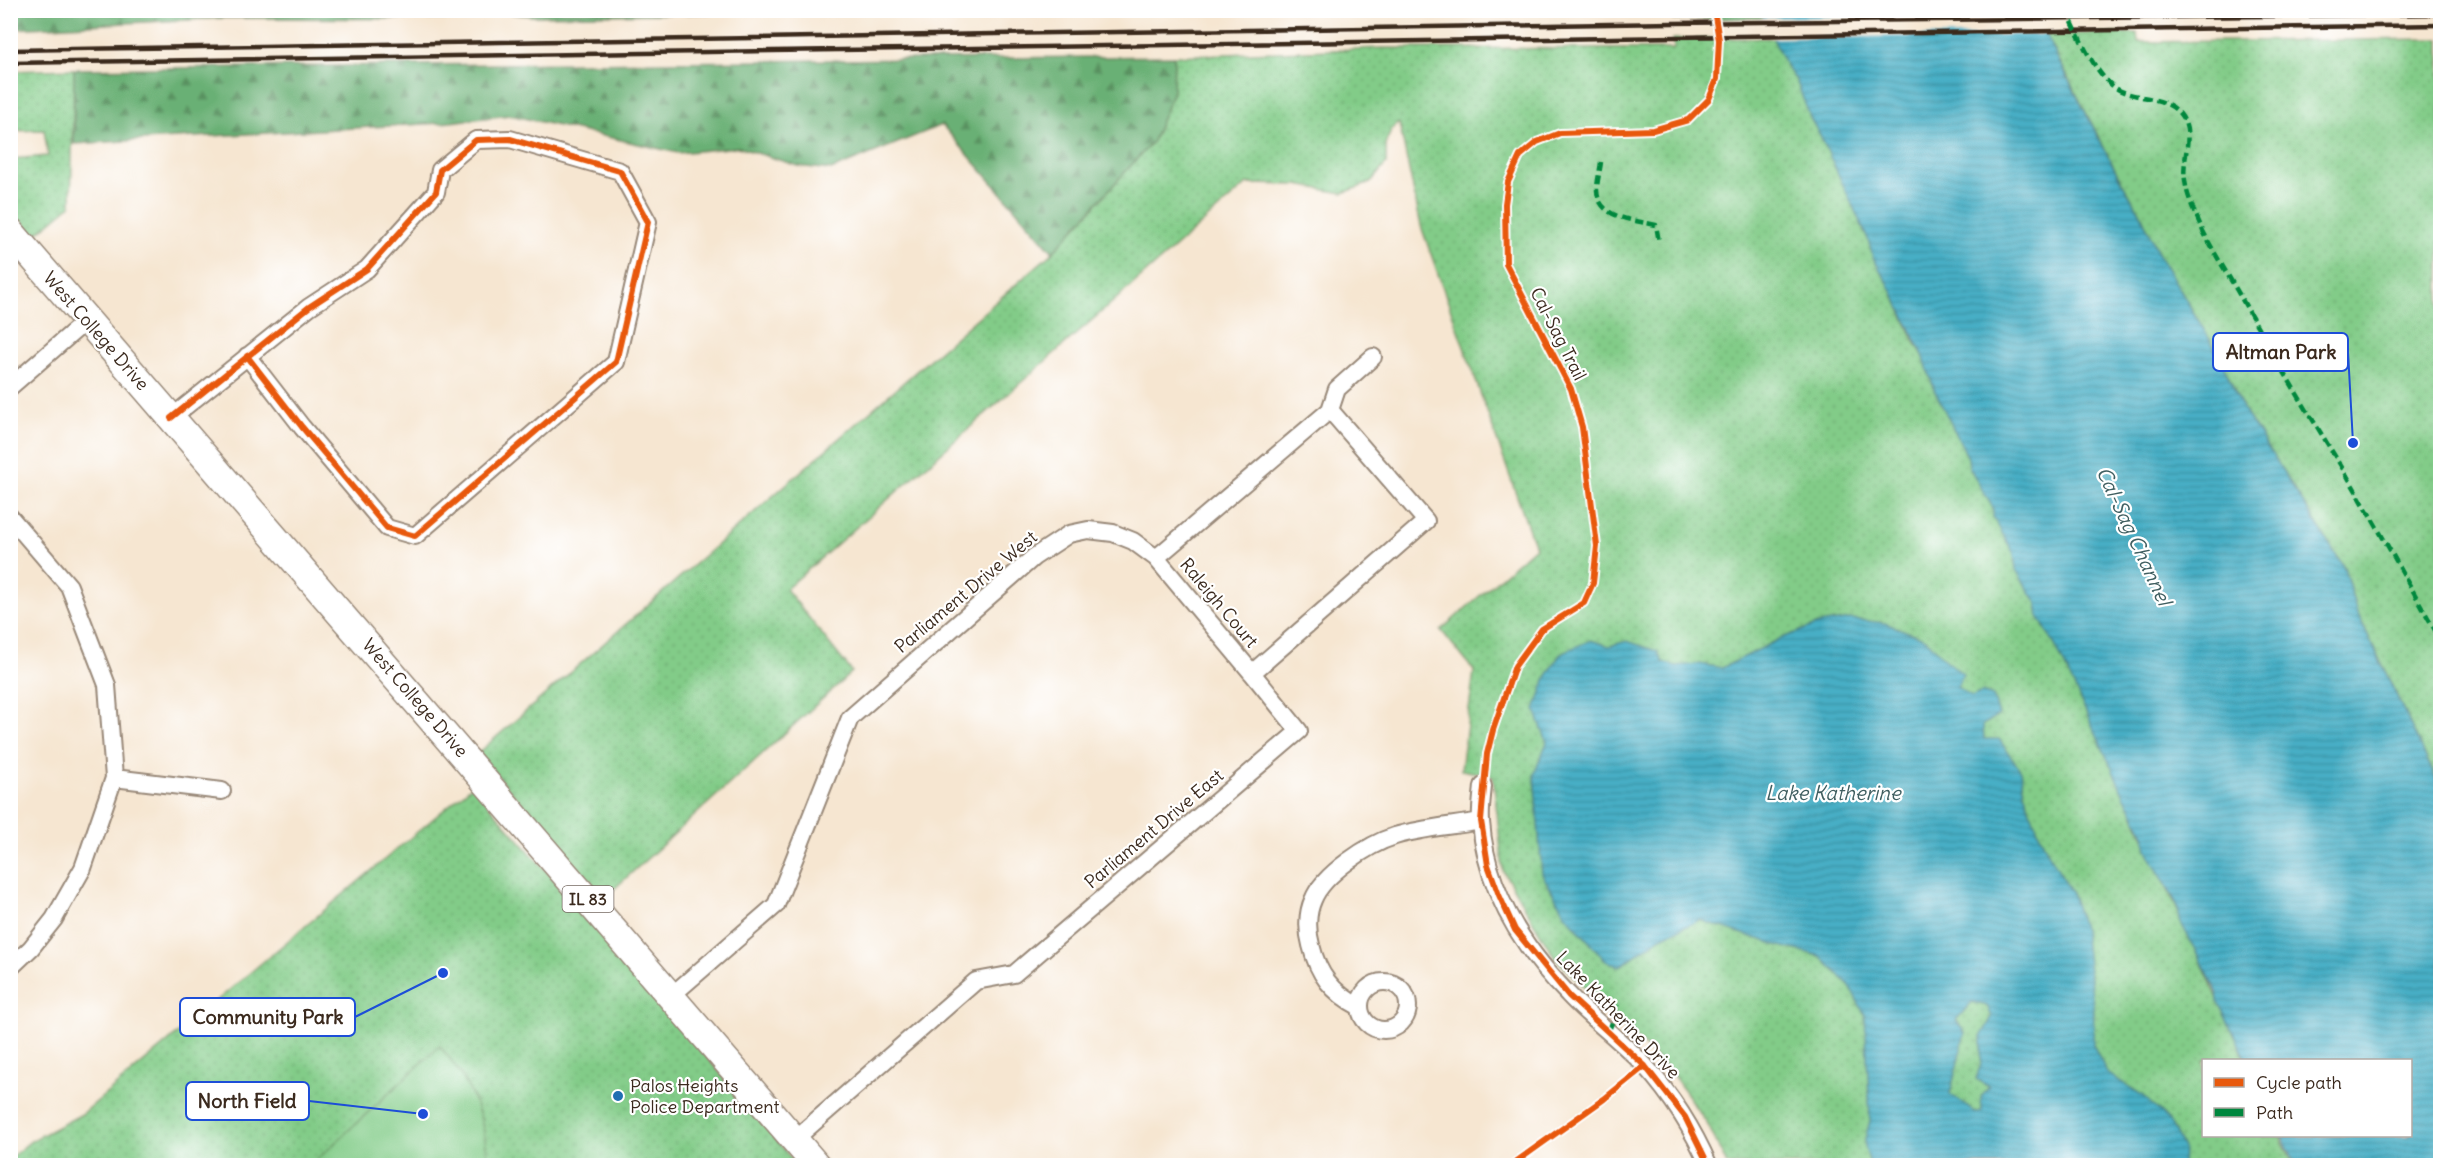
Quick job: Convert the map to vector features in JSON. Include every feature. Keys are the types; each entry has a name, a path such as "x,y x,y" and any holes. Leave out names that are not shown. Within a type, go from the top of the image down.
{"main road":[{"name":"West College Drive","path":"10,231 818,1166"}],"street":[{"path":"171,418 247,356 309,307 367,269 436,192 440,170 476,141 510,139 620,171 648,222 616,362 415,536 387,528 302,427 247,356"},
{"path":"10,387 87,320"},
{"path":"1156,558 1330,410 1337,389 1372,357"},
{"path":"1252,673 1426,521 1330,410"},
{"path":"10,517 69,586 107,685 114,778 83,868 54,919 31,948 10,968"},
{"name":"Parliament Drive West","path":"671,996 776,905 850,718 1034,557 1069,534 1088,530 1113,533 1133,541 1156,558"},
{"name":"Raleigh Court","path":"1156,558 1252,673"},
{"name":"Parliament Drive East","path":"795,1140 976,981 1014,974 1299,731 1252,673"},
{"path":"114,778 222,791"},
{"name":"Lake Katherine Drive","path":"1483,786 1481,821 1488,865 1498,895 1515,930 1569,996 1645,1066 1685,1117 1709,1166"},
{"path":"1360,1006 1338,993 1322,977 1315,962 1309,937 1309,914 1313,898 1340,868 1379,842 1395,836 1481,821"}],"green space":[{"path":"11,10 442,10 455,19 223,18 11,29"},
{"path":"1673,10 1760,11 1764,18 1673,20"},
{"path":"2132,10 2132,13 2042,14 2041,11"},
{"path":"487,11 837,11 532,16"},
{"path":"2137,33 2138,42 2440,39 2440,787 2356,610 2344,567 2242,407 2219,355 2158,253 2140,212 2120,179 2046,34"},
{"path":"1775,38 2246,1059 2202,1059 2202,1137 2280,1137 2294,1165 1727,1165 1708,1125 1671,1072 1555,958 1503,871 1493,776 1461,770 1474,671 1441,630 1535,547 1421,226 1399,123 1392,129 1386,142 1386,164 1370,183 1343,193 1297,185 1247,184 786,589 852,672 603,899 478,753 1053,252 1153,141 1173,91 1174,56 1383,48 1674,49 1673,39"},
{"path":"1174,56 1173,91 1153,141 1053,252 942,125 831,170 798,166 738,147 678,153 510,115 441,123 74,144 74,69"},
{"path":"74,69 71,205 34,236 11,209 11,159 48,156 44,130 11,131 10,71"},
{"path":"472,786 654,994 797,1165 11,1166 10,1158 31,1141 82,1114"},
{"path":"440,1046 460,1073 475,1101 484,1132 487,1165 311,1165"}],"water":[{"name":"Cal-Sag Channel","path":"1760,11 2040,11 2046,34 2059,61 2120,179 2140,212 2158,253 2219,355 2242,407 2344,567 2356,610 2440,787 2440,1165 2296,1165 2282,1137 2412,1137 2412,1059 2246,1059 2218,1002 2217,992 2180,921 2176,903 2146,847 2141,828 2056,647 2039,618 2037,603 2016,570 2014,554 1993,517 1993,508 1969,467 1968,458 1934,389 1923,355 1890,287 1873,258 1868,239 1811,120 1796,80 1786,66"},
{"name":"Lake Katherine","path":"1850,619 1885,623 1926,639 1963,674 1957,687 1972,697 1982,692 1993,696 1999,715 1983,725 1984,739 1999,739 2021,771 2027,803 2045,847 2071,892 2084,930 2094,1012 2093,1044 2107,1073 2142,1095 2169,1121 2183,1148 2182,1165 1870,1165 1864,1142 1870,1121 1865,1015 1849,985 1820,956 1780,946 1700,920 1661,937 1619,967 1604,959 1565,914 1542,874 1534,774 1547,742 1535,710 1546,677 1561,653 1591,640 1609,646 1627,641 1657,651 1663,662 1676,666 1700,664 1722,668 1782,638 1819,624","holes":["1972,1002 1987,1006 1992,1017 1981,1037 1981,1064 1976,1079 1989,1087 1981,1096 1982,1111 1974,1113 1950,1094 1965,1033 1956,1020"]}],"pier":[{"path":"2044,14 2049,34 1771,38 1761,18"}],"railway":[{"path":"10,50 1673,23 2440,14"},
{"path":"10,63 2440,25"}],"marked path":[{"path":"2066,10 2087,52 2106,80 2122,91 2166,103 2180,114 2185,122 2188,138 2184,172 2186,187 2203,231 2278,362 2358,494 2440,639"},
{"path":"1601,162 1597,190 1599,200 1604,207 1619,216 1656,225 1659,242"},
{"path":"1609,1031 1618,1005"}],"cycle path":[{"name":"Cal-Sag Trail","path":"1709,1166 1685,1117 1645,1066 1569,996 1515,930 1488,865 1481,821 1487,754 1515,666 1542,629 1584,603 1593,583 1597,546 1582,427 1571,389 1506,264 1505,204 1508,182 1520,156 1537,142 1560,133 1653,130 1688,120 1709,99 1717,79 1719,40 1714,10"},
{"path":"171,418 309,307 367,269 436,192 440,170 476,140 510,139 620,171 648,222 616,362 415,536 387,528 302,427 247,356"},
{"path":"1510,1166 1604,1099 1645,1066"}],"place":[{"name":"Altman Park","path":"2353,443"},
{"name":"Community Park","path":"443,973"},
{"name":"Palos Heights Police Department","path":"618,1096"},
{"name":"North Field","path":"423,1114"}]}
